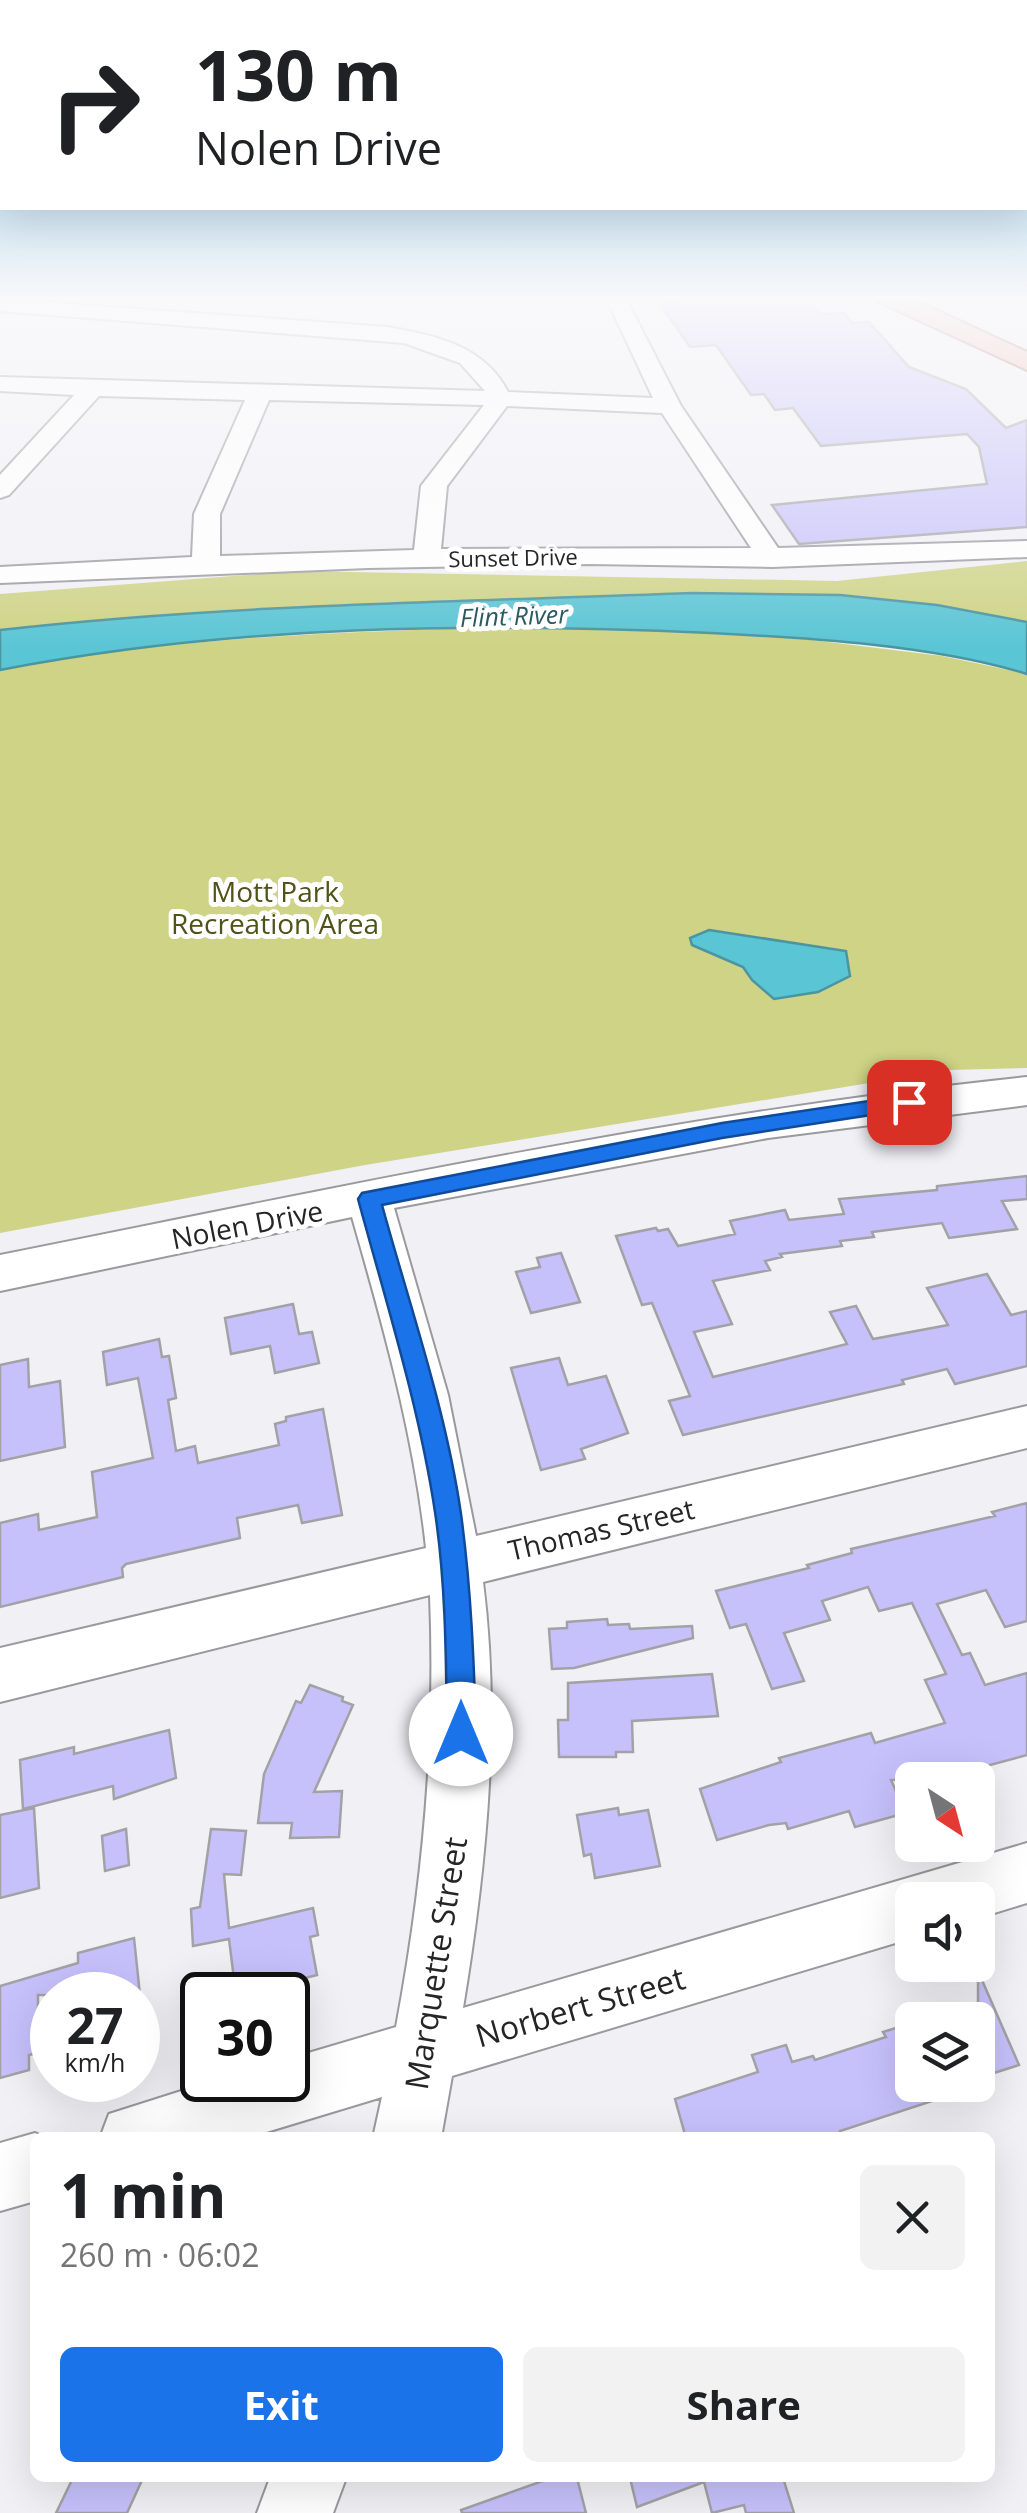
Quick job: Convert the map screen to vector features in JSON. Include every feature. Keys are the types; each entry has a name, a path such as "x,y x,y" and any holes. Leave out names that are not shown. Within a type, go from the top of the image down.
{"street":[{"path":"0,490 70,414"},
{"path":"206,563 207,514 251,414"},
{"path":"426,558 433,488 452,459 492,414"},
{"path":"675,414 772,559"},
{"name":"Sunset Drive","path":"0,575 206,563 426,558 772,559 1027,550"},
{"name":"Nolen Drive","path":"0,1273 800,1118 1027,1091"},
{"name":"Marquette Street","path":"370,1199 428,1414 454,1564 461,1672 460,1774 451,1879 408,2132"},
{"name":"Thomas Street","path":"0,1676 1027,1427"},
{"path":"995,1883 1027,1873"},
{"name":"Norbert Street","path":"153,2132 895,1912"},
{"path":"0,2177 30,2168"},
{"path":"295,2513 307,2482"}],"green space":[{"path":"1027,561 1027,622 937,605 840,595 692,593 232,611 0,630 0,594 298,571 837,581"},
{"name":"Mott Park Recreation Area","path":"557,626 787,637 942,656 1027,674 1027,1068 949,1070 365,1165 0,1233 0,670 208,642"}],"water":[{"name":"Flint River","path":"692,593 840,595 937,605 1027,622 1027,674 952,656 830,641 533,628 354,630 265,636 88,655 0,670 0,630 259,609"},
{"path":"709,930 846,951 850,976 818,992 774,999 743,967 692,945 690,938"}],"building":[{"path":"798,414 992,414 1006,428 1027,420 1027,527 799,544 772,505 987,484 979,447 967,434 821,446"},
{"path":"1027,1176 1027,1199 1002,1201 1017,1229 949,1238 942,1223 872,1232 874,1237 840,1241 842,1246 780,1254 782,1257 765,1261 770,1270 713,1281 732,1324 694,1332 713,1377 847,1344 830,1312 856,1306 873,1339 948,1325 927,1288 987,1274 1011,1315 1027,1311 1027,1366 955,1384 947,1369 902,1380 904,1384 683,1435 669,1401 690,1396 652,1303 642,1305 616,1236 668,1229 678,1246 735,1234 730,1221 785,1210 789,1220 844,1214 839,1199"},
{"path":"561,1253 580,1302 531,1313 516,1272 540,1267 537,1258"},
{"path":"293,1304 299,1334 312,1332 319,1363 275,1373 270,1346 231,1354 225,1318"},
{"path":"159,1339 162,1357 169,1356 176,1398 168,1400 176,1451 195,1446 198,1463 279,1445 275,1424 286,1421 286,1417 323,1409 342,1515 302,1523 298,1505 237,1518 240,1538 126,1564 123,1577 0,1607 0,1523 38,1514 39,1530 97,1517 92,1472 153,1458 138,1378 107,1385 103,1352"},
{"path":"559,1358 568,1385 606,1376 628,1433 581,1449 585,1459 541,1470 511,1368"},
{"path":"28,1359 29,1387 60,1381 65,1447 0,1461 0,1365"},
{"path":"1027,1503 1027,1621 1005,1627 986,1590 937,1604 962,1655 970,1653 985,1685 1027,1673 1027,1755 995,1764 895,1762 895,1780 891,1780 895,1789 895,1816 855,1827 849,1811 788,1829 786,1823 769,1825 717,1840 700,1789 781,1762 779,1758 871,1733 875,1743 945,1723 925,1680 946,1674 912,1603 879,1611 868,1587 822,1601 830,1620 784,1633 804,1681 772,1689 746,1624 730,1628 716,1591 809,1568 807,1565 852,1553 851,1549 995,1516 992,1512"},
{"path":"607,1619 608,1625 629,1624 630,1629 692,1626 693,1638 574,1668 552,1669 549,1629 567,1628 567,1622"},
{"path":"712,1674 718,1716 632,1721 633,1752 616,1752 616,1757 559,1757 558,1720 568,1720 568,1683"},
{"path":"310,1685 343,1697 342,1701 353,1705 314,1792 342,1791 339,1837 290,1838 292,1823 258,1823 264,1774 296,1701 301,1703"},
{"path":"169,1730 176,1778 114,1799 113,1786 23,1809 20,1760 74,1747 74,1754"},
{"path":"34,1808 39,1888 0,1898 0,1815"},
{"path":"618,1808 619,1815 648,1810 660,1866 595,1878 591,1854 584,1856 577,1815"},
{"path":"126,1829 129,1865 105,1871 102,1836"},
{"path":"211,1829 246,1831 241,1875 224,1874 229,1928 313,1908 318,1935 310,1937 317,1975 233,1972 229,1939 193,1946 191,1909 200,1907"},
{"path":"134,1938 138,1972 47,1972 78,1963 78,1953"},
{"path":"30,1977 29,2070 0,2078 0,1986"},
{"path":"978,1982 983,1982 992,2002 978,2002"},
{"path":"995,2010 1019,2065 995,2073"},
{"path":"895,2028 895,2102 929,2102 840,2132 684,2132 675,2099 758,2072 752,2055 786,2045 792,2062 813,2056 815,2060 886,2037 883,2032"},
{"path":"71,2482 141,2482 127,2513 56,2513"},
{"path":"540,2482 578,2482 586,2513 462,2513 461,2510"},
{"path":"631,2482 704,2482 637,2507"},
{"path":"704,2482 784,2482 794,2513 746,2513 744,2505 712,2513"}],"route":[{"path":"461,1734 454,1564 442,1477 370,1199 722,1130 909,1102"}]}
